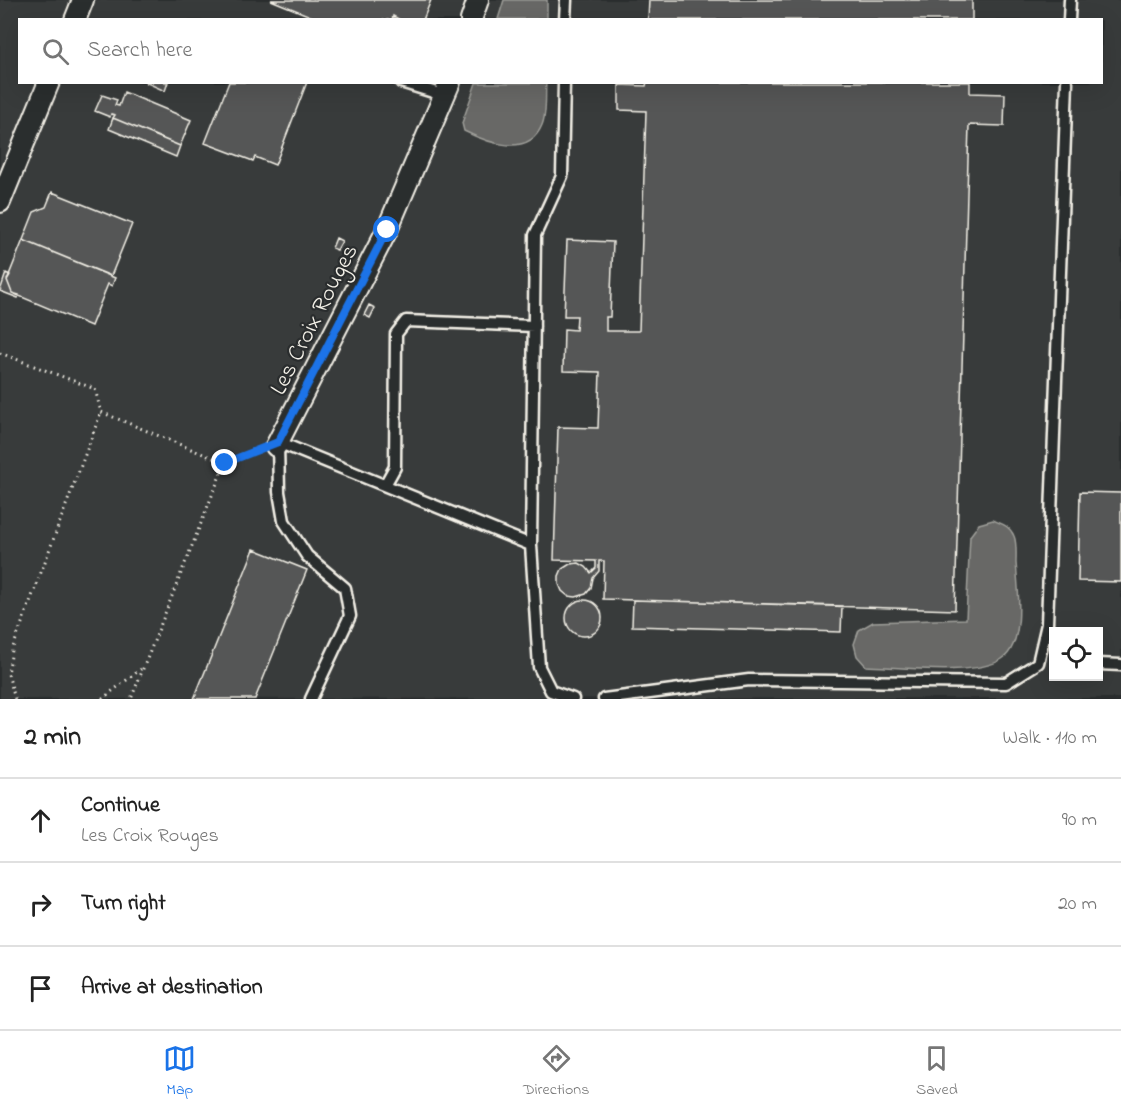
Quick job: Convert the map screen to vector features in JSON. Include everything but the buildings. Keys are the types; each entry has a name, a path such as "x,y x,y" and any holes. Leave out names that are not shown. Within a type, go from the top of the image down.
{"street":[{"path":"76,18 83,0"},
{"path":"472,18 478,0"},
{"path":"0,202 48,84"},
{"name":"Les Croix Rouges","path":"277,444 387,230 448,89"}],"lane":[{"path":"565,18 566,0"},
{"path":"1069,18 1070,0"},
{"path":"414,84 448,89"},
{"path":"564,84 562,176 535,235 531,545 539,667 551,691 573,699"},
{"path":"604,699 749,680 1006,683 1038,663 1047,624 1067,84"},
{"path":"385,485 394,467 396,334 406,321 534,326"},
{"path":"311,699 350,616 345,588 307,556 284,521 279,492 277,444 385,485 531,545"},
{"path":"1041,649 1049,652"},
{"path":"1103,664 1121,665"}],"path":[{"path":"0,353 95,389 101,412 12,650 8,674 15,699"},
{"path":"101,412 225,463 277,444"},
{"path":"130,699 225,463"},
{"path":"102,699 143,668"}],"shaded area":[{"path":"0,0 1121,0 1121,698 0,699"},
{"path":"504,0 547,0 547,18 498,18"},
{"path":"476,84 546,84 545,115 542,125 528,142 507,145 484,140 464,131 462,123"},
{"path":"993,520 1010,530 1016,542 1019,614 1015,641 1010,651 1002,659 990,665 974,668 937,670 866,666 857,656 854,644 859,630 873,622 966,619 970,536 979,524"}],"route":[{"path":"225,463 278,442 387,230"}]}
